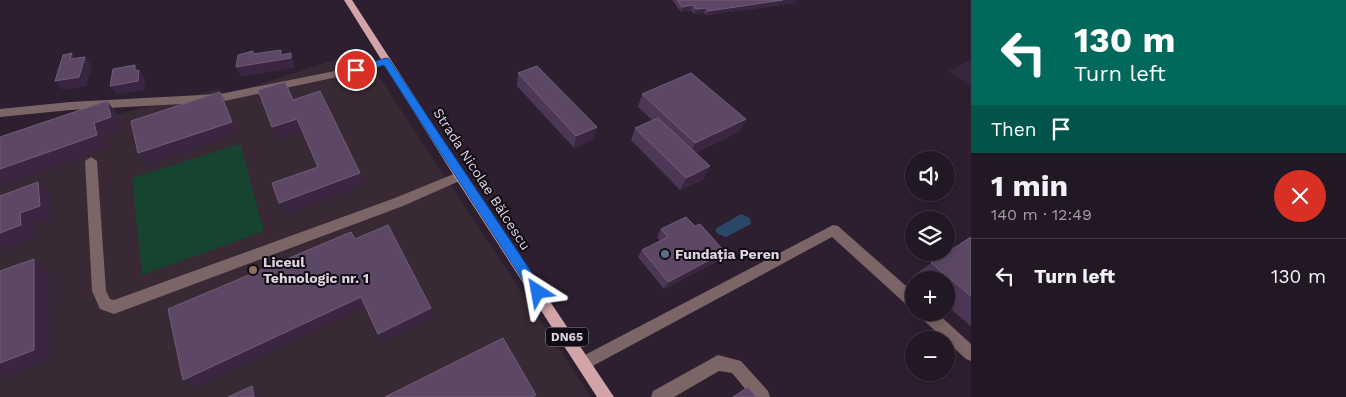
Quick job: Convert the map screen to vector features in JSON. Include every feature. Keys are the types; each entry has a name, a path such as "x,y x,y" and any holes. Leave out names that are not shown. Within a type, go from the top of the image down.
{"main road":[{"name":"Strada Nicolae Bălcescu","path":"349,1 460,176 606,397"}],"street":[{"path":"0,113 70,106 220,98 356,70 386,61"},
{"path":"92,161 99,291 106,304 114,306 399,202 460,176"},
{"path":"584,363 833,230 905,294"},
{"path":"935,321 971,354"},
{"path":"659,397 718,363 736,366 762,397"}],"shaded area":[{"name":"Liceul Tehnologic nr. 1","path":"362,51 591,397 0,397 0,143 219,89 220,97"},
{"path":"971,60 971,85 948,71"}],"green space":[{"path":"240,144 264,231 142,275 132,178"}],"water":[{"path":"741,214 750,218 751,224 726,237 718,234 715,230 717,228"}],"building":[{"path":"677,0 783,0 708,11 706,8 696,9 693,5 682,7"},
{"path":"281,50 281,55 291,53 291,58 236,67 238,55 253,51 253,54"},
{"path":"72,53 70,59 85,57 79,77 55,81 63,55"},
{"path":"135,65 135,71 139,70 138,81 110,86 113,69"},
{"path":"537,66 597,127 576,136 518,73"},
{"path":"691,73 746,119 695,143 642,94"},
{"path":"285,82 293,100 320,91 360,173 279,203 272,183 318,167 297,119 272,127 258,90"},
{"path":"220,92 232,122 138,153 131,121"},
{"path":"107,101 111,117 94,123 97,135 0,169 0,137"},
{"path":"658,118 710,166 686,178 635,128"},
{"path":"38,182 40,206 20,213 21,225 0,233 0,196"},
{"path":"686,217 695,226 700,224 725,252 668,282 642,250 668,237 661,229"},
{"path":"388,225 431,308 378,334 361,297 183,380 168,309 351,232 355,239"},
{"path":"971,237 971,296 955,283 955,271 941,271 931,263 934,261 955,261 955,247"},
{"path":"34,259 34,350 0,363 0,271"},
{"path":"503,338 536,395 532,397 385,397"},
{"path":"252,386 254,397 228,397"},
{"path":"748,387 756,397 733,397"}],"place":[{"name":"Fundația Peren","path":"665,254"},
{"name":"Liceul Tehnologic nr. 1","path":"253,270"}],"route":[{"path":"356,70 386,61 464,183 538,292"}]}
